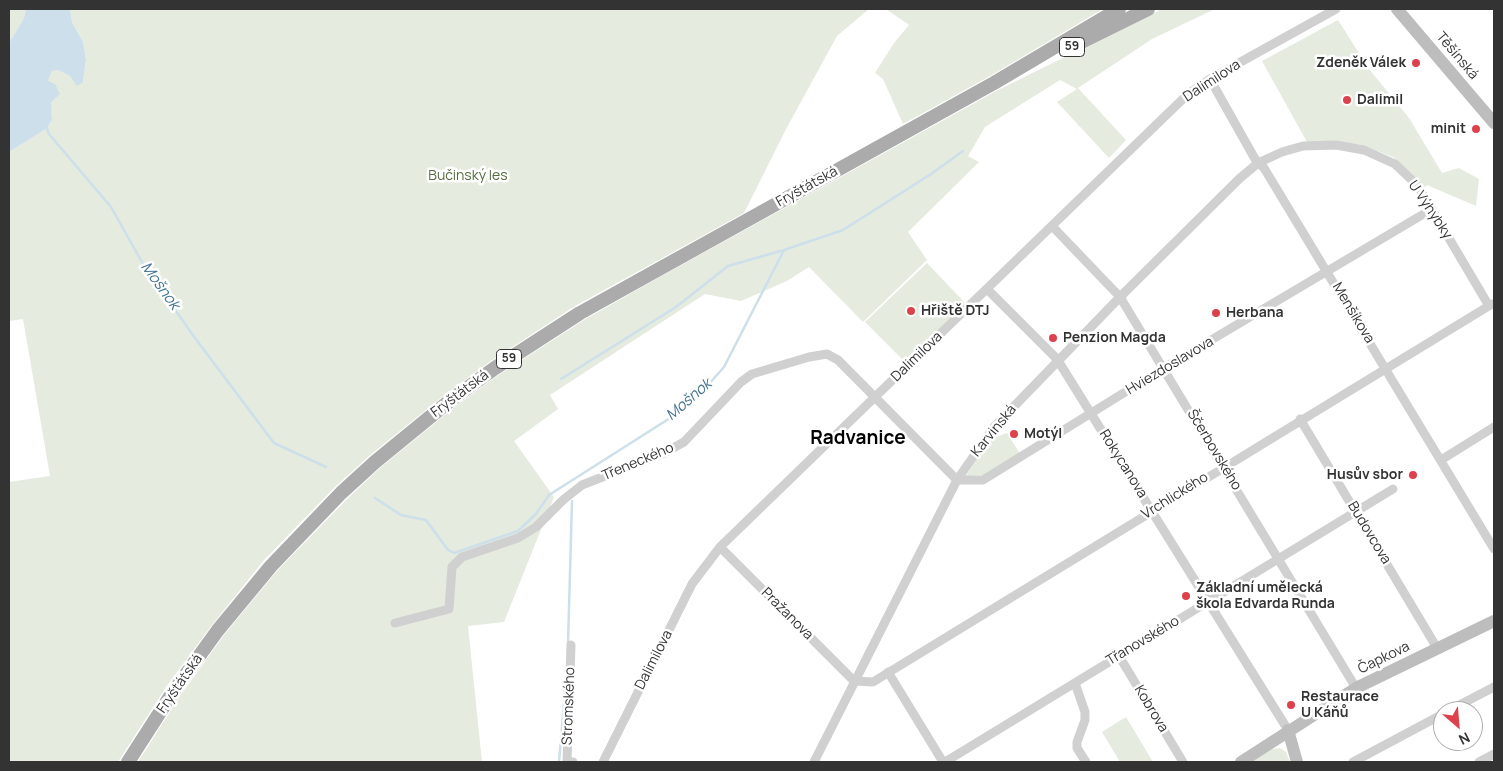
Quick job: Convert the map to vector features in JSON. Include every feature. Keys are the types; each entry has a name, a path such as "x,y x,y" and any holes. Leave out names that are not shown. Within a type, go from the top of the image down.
{"main road":[{"name":"Fryštátská","path":"128,762 173,692 218,630 271,566 341,493 375,462 452,399 580,313 994,83 1119,9"},
{"name":"Fryštátská","path":"994,83 1148,9"}],"street":[{"name":"Dalimilova","path":"603,762 692,584 720,547 1188,94 1210,79 1336,9"},
{"name":"Těšínská","path":"1397,9 1494,123"},
{"name":"Menšíkova","path":"1210,79 1258,163 1264,168 1386,367 1494,549"},
{"name":"U Výhybky","path":"1258,163 1282,152 1303,146 1336,145 1364,150 1395,164 1418,186 1492,304"},
{"name":"Karvinská","path":"814,762 957,480 994,427 1120,297 1258,163"},
{"name":"Hviezdoslavova","path":"957,480 983,480 1164,368 1432,209"},
{"name":"Ščerbovského","path":"1052,226 1120,297 1224,466 1356,688"},
{"name":"Rokycanova","path":"987,288 1058,359 1288,730"},
{"name":"Vrchlického","path":"854,681 872,682 1300,419 1492,304"},
{"name":"Třeneckého","path":"396,623 449,609 452,567 462,557 518,538 536,527 563,500 582,485 664,453 684,442 740,382 752,374 809,356 827,354 838,360 957,480"},
{"name":"Budovcova","path":"1300,419 1437,648"},
{"path":"1441,460 1494,427"},
{"name":"Třanovského","path":"944,762 1393,489"},
{"name":"Pražanova","path":"720,547 854,681"},
{"name":"Čapkova","path":"1241,762 1356,688 1494,621"},
{"name":"Stromského","path":"570,645 567,762 573,762"},
{"name":"Kobrova","path":"1119,656 1182,762"},
{"path":"888,672 944,762"},
{"path":"1075,683 1085,712 1085,720 1076,742 1077,748 1086,762"},
{"path":"1467,701 1494,687"},
{"path":"1353,762 1433,719"},
{"path":"1288,730 1297,762"},
{"path":"1479,762 1494,754"}],"green space":[{"path":"9,9 26,9 24,18 9,43"},
{"name":"Bučinský les","path":"70,9 869,9 837,36 785,131 744,213 575,306 491,361 447,393 369,456 335,487 264,560 166,687 118,762 9,762 9,482 50,476 23,319 9,321 9,152 46,129 52,120 48,81 52,71 58,70 83,82 86,60 83,42 72,22"},
{"path":"886,9 1103,9 990,76 903,124 883,79 875,73 894,43 909,25"},
{"path":"1162,9 1215,9 1152,39 1078,88 1126,140 1109,158 1057,102 1077,89 1060,80 985,127 968,156 979,162 908,232 927,260 863,322 809,267 787,281 741,301 705,294 550,395 558,409 514,441 554,497 504,622 468,626 482,762 138,762 180,696 224,635 277,571 380,468 457,405 500,374 584,320 658,278 998,90"},
{"path":"1338,20 1369,69 1409,118 1442,173 1459,168 1479,179 1476,206 1427,185 1425,187 1393,157 1362,145 1336,141 1307,142 1262,61"},
{"path":"927,263 966,304 905,362 865,322"},
{"path":"1007,433 1020,454 984,475 966,476 990,439"},
{"path":"1126,717 1153,762 1120,762 1102,732"},
{"path":"1280,748 1286,752 1290,762 1252,762 1272,749"}],"water":[{"path":"26,9 70,9 72,22 83,42 86,60 83,82 77,86 70,76 58,70 52,71 48,81 55,84 60,94 51,102 52,120 46,129 9,152 9,43 24,18"}],"waterway":[{"name":"Mošnok","path":"46,126 49,134 111,207 143,264 192,334 274,443 326,467"},
{"name":"Mošnok","path":"375,498 401,515 426,520 448,550 454,553 518,531 536,514 549,495 678,413 700,394 724,367 784,250 843,230 931,174 963,151"},
{"path":"561,379 676,307 728,266 784,250"},
{"path":"568,644 572,501"},
{"path":"559,762 566,679"}],"place":[{"name":"Zdeněk Válek","path":"1416,63"},
{"name":"Dalimil","path":"1347,100"},
{"name":"minit","path":"1476,129"},
{"name":"Hřiště DTJ","path":"911,311"},
{"name":"Herbana","path":"1216,313"},
{"name":"Penzion Magda","path":"1053,338"},
{"name":"Motýl","path":"1014,434"},
{"name":"Husův sbor","path":"1413,475"},
{"name":"Základní umělecká škola Edvarda Runda","path":"1186,596"},
{"name":"Restaurace U Káňů","path":"1291,705"}],"district":[{"name":"Radvanice","path":"858,439"}]}
